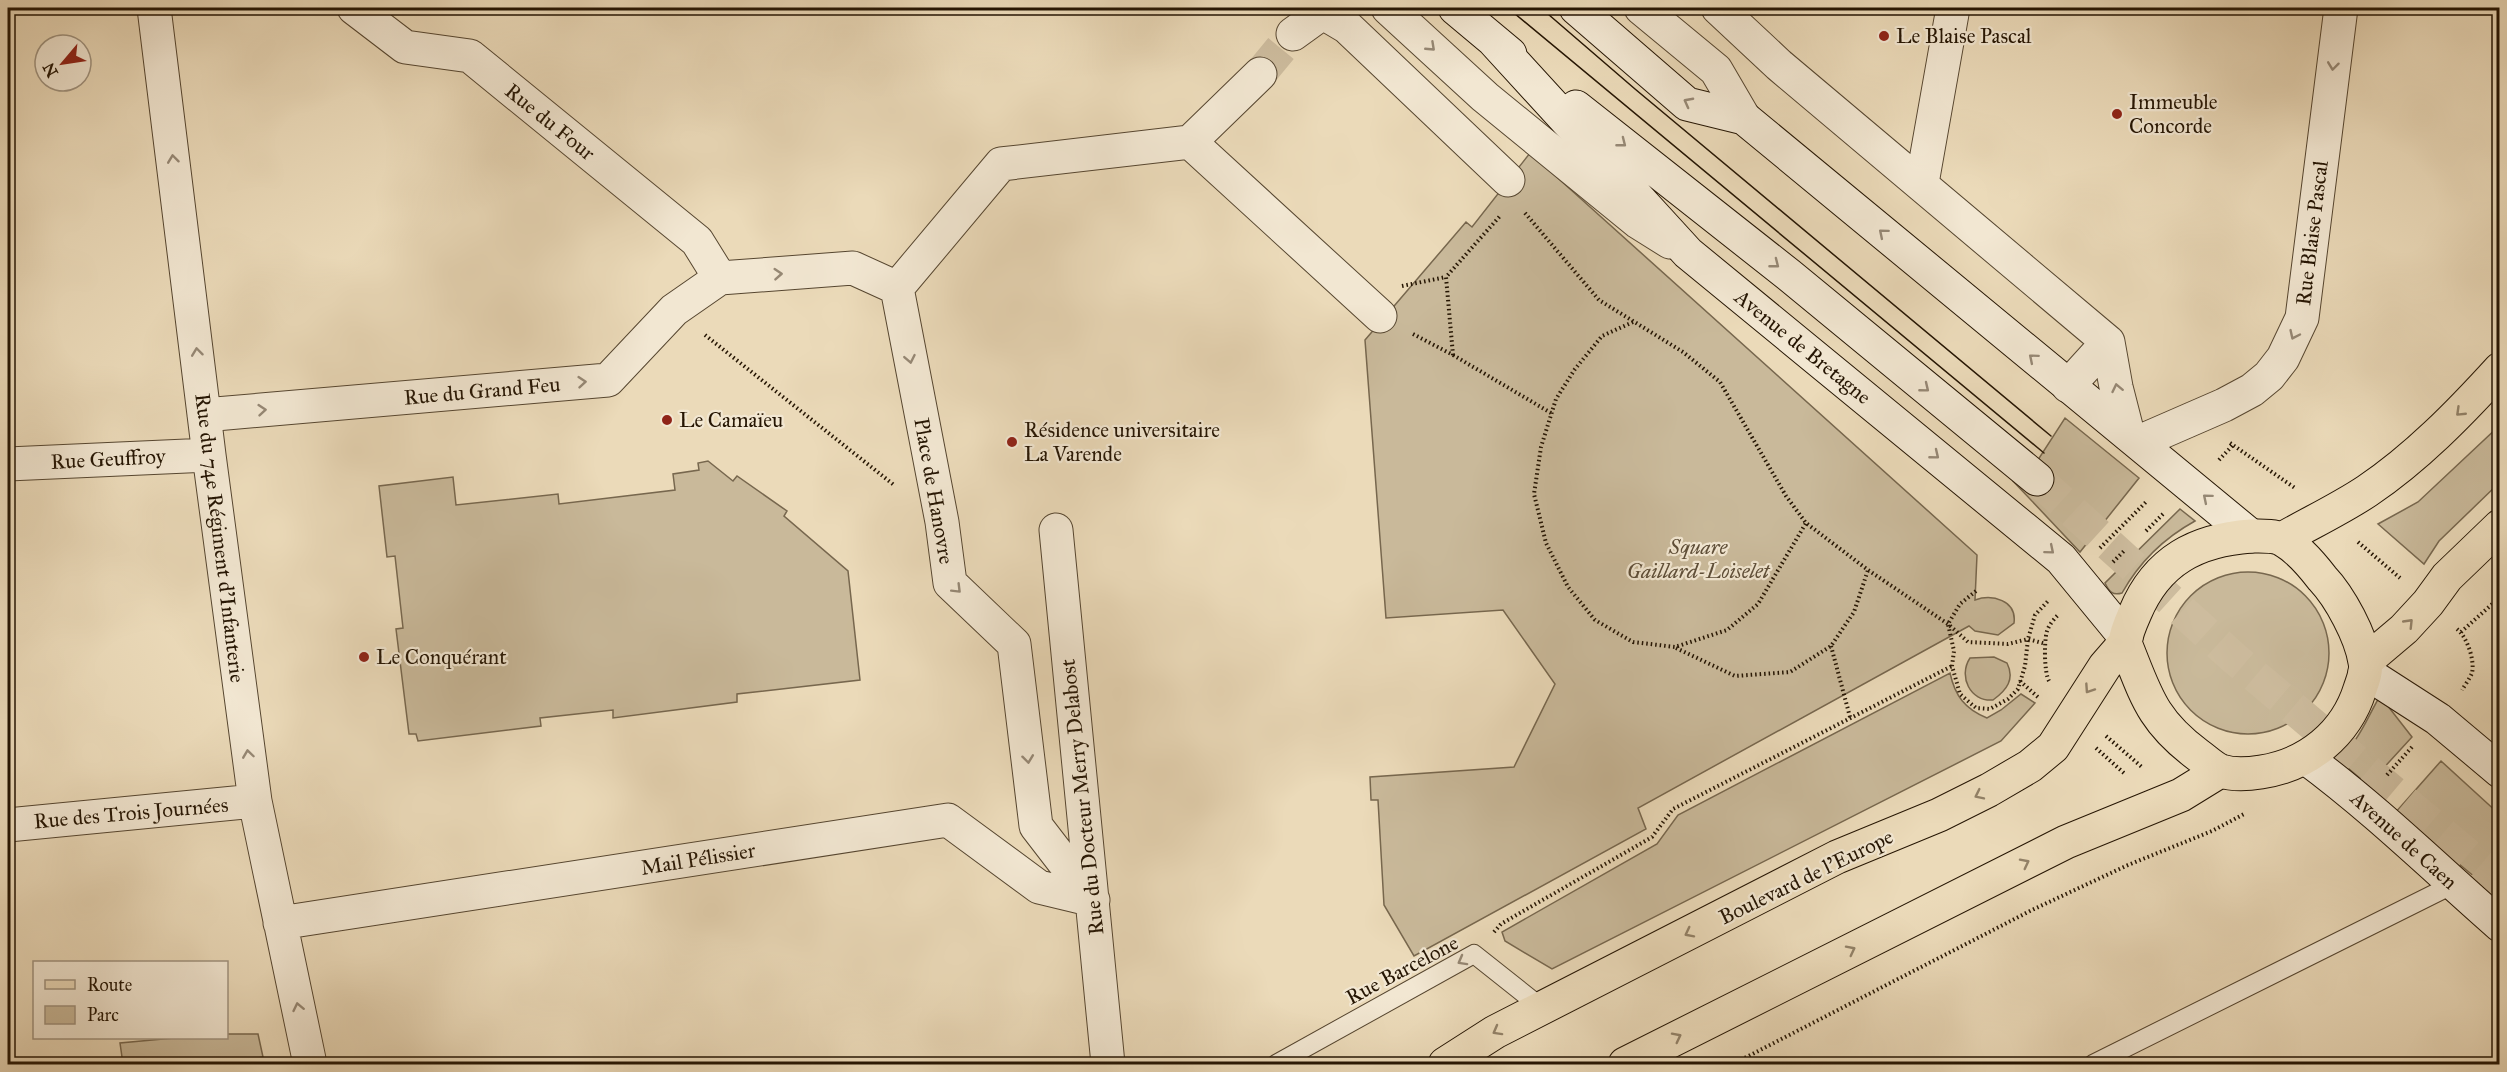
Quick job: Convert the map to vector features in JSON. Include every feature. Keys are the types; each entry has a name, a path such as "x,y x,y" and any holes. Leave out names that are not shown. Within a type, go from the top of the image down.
{"main road":[{"path":"2365,667 2348,616 2333,589 2267,537 2354,500 2392,472 2463,409 2499,369"},
{"path":"2126,641 2151,709 2184,744 2220,771 2249,774 2278,769 2306,758 2334,735 2355,706 2365,667 2404,629 2447,578 2499,526"},
{"name":"Boulevard de l'Europe","path":"1445,1065 1495,1032 1838,857 1939,815 2030,766 2053,747 2105,666 2126,641 2146,588 2172,562 2202,544 2222,538 2267,537"},
{"path":"1625,1065 2066,842 2181,795 2220,771"}],"street":[{"name":"Rue du 74e Régiment d'Infanterie","path":"154,8 204,415 255,801 310,1065"},
{"name":"Rue du Four","path":"354,8 405,47 470,56 697,241 720,278"},
{"path":"1388,8 1485,97 1638,222 1688,253"},
{"name":"Avenue de Bretagne","path":"1455,8 1789,275 2037,479"},
{"path":"1576,8 1688,104 1744,118"},
{"path":"1641,8 1716,70 1744,118 2068,386 2133,438 2267,537"},
{"path":"1718,8 1779,65 1922,183 2108,342 2116,387 2133,438"},
{"path":"1922,183 1953,8"},
{"name":"Rue Blaise Pascal","path":"2133,438 2238,399 2269,376 2283,358 2302,318 2341,8"},
{"path":"1293,33 1323,9 1347,27 1511,190"},
{"name":"Avenue de Bretagne","path":"1494,41 1688,253 2061,559 2126,641"},
{"path":"720,278 853,268 897,288 1001,164 1190,142 1260,74"},
{"path":"1190,142 1380,316"},
{"name":"Rue du Grand Feu","path":"204,415 608,380 674,310 720,278"},
{"name":"Place de Hanovre","path":"897,288 942,522 950,583 1014,644 1036,826 1093,900"},
{"path":"2068,386 2108,342"},
{"name":"Rue Geuffroy","path":"8,464 209,454"},
{"name":"Rue du Docteur Merry Delabost","path":"1056,530 1108,1065"},
{"path":"2365,667 2438,719 2499,771"},
{"name":"Avenue de Caen","path":"2306,758 2411,843 2433,867 2499,925"},
{"name":"Rue des Trois Journées","path":"8,825 255,801"},
{"name":"Mail Pélissier","path":"280,923 948,820 1040,887 1093,900"}],"lane":[{"path":"2093,1065 2454,885"},
{"name":"Rue Barcelone","path":"1276,1065 1474,954 1542,1008"}],"path":[{"path":"1453,355 1446,277 1511,190 1599,300 1683,352 1720,382 1781,488 1806,523 1868,570 1948,624 1968,642 2008,644 2028,639 2046,644"},
{"path":"674,310 942,522"},
{"path":"1380,316 1453,355 1551,413"},
{"path":"1633,322 1602,336 1575,369 1556,399 1541,447 1534,494 1545,543 1568,587 1595,620 1633,642 1675,647 1736,676 1790,672 1830,646 1854,612 1868,570"},
{"path":"2217,462 2233,445 2283,477"},
{"path":"2096,552 2149,499"},
{"path":"1675,647 1727,630 1758,604 1806,523"},
{"path":"2354,538 2408,586"},
{"path":"1976,591 1960,604 1948,624 1954,651 1952,666 1960,694 1976,708 1990,708 2008,699 2018,689 2035,615 2054,594"},
{"path":"2464,687 2472,672 2471,656 2461,632 2499,597"},
{"path":"2053,686 2046,677 2047,631 2052,621 2064,609"},
{"path":"1830,646 1850,717"},
{"path":"1474,954 1501,924 1652,837 1673,809 1952,666"},
{"path":"2020,681 2042,700"},
{"path":"2100,731 2146,771"},
{"path":"2380,783 2418,741"},
{"path":"2093,746 2127,776"},
{"path":"1733,1065 2032,910 2248,812"}],"green space":[{"name":"Square Gaillard-Loiselet","path":"1530,153 1977,555 1975,600 1989,598 2002,601 2012,609 2014,623 1998,635 1975,631 1969,626 1638,808 1646,829 1414,956 1384,905 1378,800 1371,800 1370,777 1514,767 1555,684 1503,610 1386,618 1365,340 1466,222 1472,227"},
{"path":"2065,418 2139,478 2080,552 2013,481 2036,463"},
{"path":"2499,426 2499,483 2439,541 2424,564 2378,524 2418,502"},
{"path":"708,461 733,481 737,476 787,511 784,516 848,571 860,680 737,694 737,702 613,718 613,710 540,718 541,726 418,741 416,734 409,734 396,629 403,628 395,556 387,557 379,486 453,477 456,505 558,494 559,504 675,490 673,474 699,470 698,463"},
{"path":"2180,509 2195,521 2154,551 2122,593 2111,592 2105,583"},
{"path":"2248,572 2279,578 2305,596 2323,622 2329,653 2323,684 2305,710 2279,728 2248,734 2217,728 2191,710 2173,684 2167,653 2173,622 2191,596 2217,578"},
{"path":"1994,657 2007,663 2010,679 2002,692 1993,700 1978,697 1968,686 1965,672 1970,658"},
{"path":"1950,673 1962,701 1987,718 2021,694 2035,703 2001,741 1552,969 1505,941 1502,932 1657,844 1678,815"},
{"path":"2380,696 2412,737 2368,785 2348,768 2333,760 2349,748 2361,732"},
{"path":"2441,761 2499,814 2499,897 2396,812"},
{"path":"228,1034 258,1034 263,1057 225,1064 123,1064 120,1043 163,1039 228,1039"}],"tunnel":[{"path":"1260,74 1293,34"},
{"path":"2037,479 2235,659 2500,882"}],"tram line":[{"path":"1508,8 2044,453"},
{"path":"1541,8 2051,436"}],"place":[{"name":"Le Blaise Pascal","path":"1884,36"},
{"name":"Immeuble Concorde","path":"2117,114"},
{"name":"Le Camaïeu","path":"667,420"},
{"name":"Résidence universitaire La Varende","path":"1012,442"},
{"name":"Le Conquérant","path":"364,657"}]}
